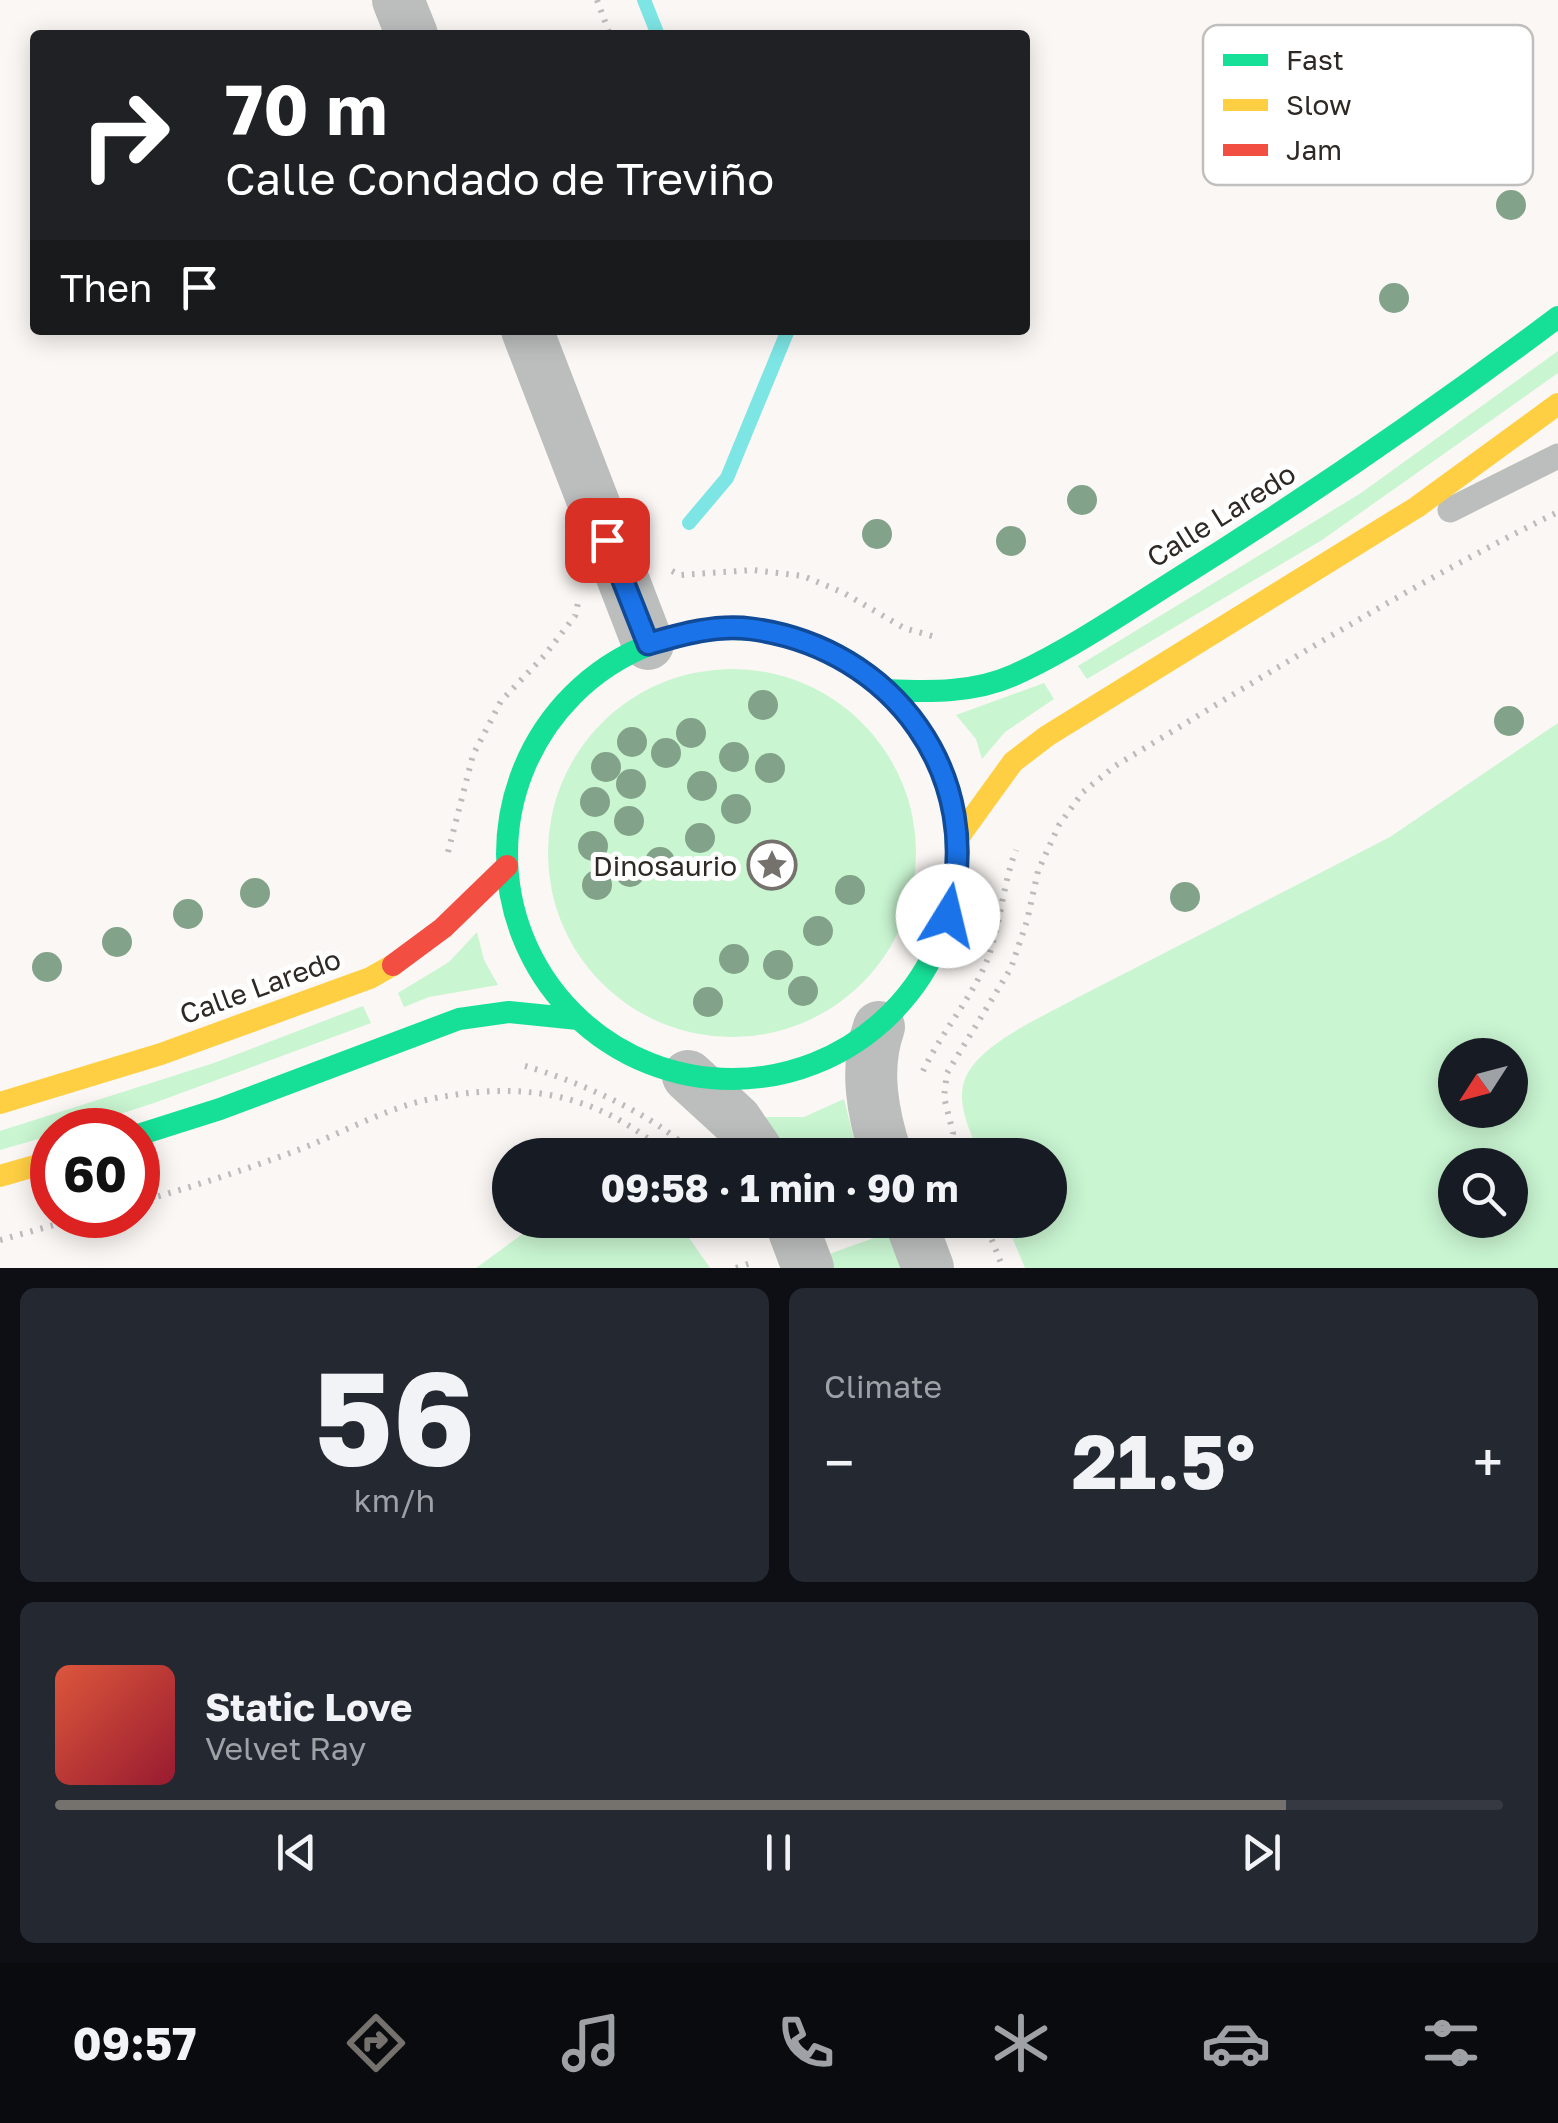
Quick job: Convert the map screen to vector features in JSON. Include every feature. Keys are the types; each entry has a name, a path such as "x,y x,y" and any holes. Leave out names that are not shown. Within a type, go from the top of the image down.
{"main road":[{"name":"Calle Laredo","path":"888,690 953,693 982,688 1015,675 1208,560 1358,464 1558,318"},
{"path":"958,838 1013,762 1047,736 1336,560 1558,404"},
{"path":"749,628 799,638 846,659 888,690 915,722 936,758 951,797 958,838 956,891 941,942 914,988 879,1027 836,1055 789,1074 738,1080 688,1076 629,1055 578,1019 550,987 528,949 514,909 507,866 509,820 521,774 541,732 570,695 606,666 648,644 698,630 749,628"},
{"name":"Calle Laredo","path":"0,1102 161,1054 370,978 430,943 507,866"},
{"path":"160,1128 474,1014 531,1011 578,1019"},
{"path":"0,1176 30,1167"}],"street":[{"path":"398,0 410,30"},
{"path":"528,335 648,644"},
{"path":"879,1027 871,1070 872,1096 882,1138"},
{"path":"688,1076 736,1120 748,1138"},
{"path":"797,1238 808,1268"},
{"path":"917,1238 928,1268"}],"lane":[{"path":"1336,560 1425,523 1558,456"}],"path":[{"path":"596,0 608,30"},
{"path":"952,1138 944,1097 947,1073 1010,968 1027,921 1038,871 1059,825 1083,792 1115,766 1348,626 1487,547 1558,512"},
{"path":"661,567 680,575 753,570 802,576 844,594 904,628 957,640"},
{"path":"442,867 460,814 473,755 501,701 576,616 580,596"},
{"path":"920,1076 932,1050 971,994 986,962 1019,841"},
{"path":"519,1064 547,1072 632,1111 673,1138"},
{"path":"160,1195 290,1153 423,1101 476,1092 537,1090 604,1110 648,1138"},
{"path":"0,1240 30,1232"},
{"path":"991,1238 1003,1268"}],"green space":[{"path":"1558,351 1558,373 1322,540 1087,679 1078,666 1361,493"},
{"path":"714,669 750,669 786,676 819,690 849,710 875,736 895,766 909,799 916,853 909,907 895,940 875,970 849,996 819,1016 786,1030 750,1037 714,1037 678,1030 645,1016 615,996 589,970 569,940 555,907 548,871 548,835 555,799 569,766 589,736 615,710 645,690 678,676"},
{"path":"1044,683 1054,699 1005,732 982,759 976,739 956,715"},
{"path":"1558,723 1558,1268 1025,1268 1012,1238 1067,1238 1067,1138 972,1138 962,1095 968,1073 978,1060 990,1048 1037,1019 1390,837"},
{"path":"477,932 484,960 498,985 429,997 404,1007 398,993 449,962"},
{"path":"363,1006 371,1023 138,1108 72,1108 214,1063"},
{"path":"844,1099 854,1138 780,1138 764,1117 804,1117"},
{"path":"30,1121 30,1141 0,1150 0,1131"},
{"path":"517,1238 689,1238 710,1268 476,1268"},
{"path":"874,1238 890,1238 901,1268 834,1268 829,1254"}],"waterway":[{"path":"644,0 656,30"},
{"path":"689,523 727,478 786,335"}],"traffic: fast":[{"path":"887,690 936,691 983,685 1055,655 1322,485 1558,317"},
{"path":"732,629 776,633 818,646 857,667 891,695 919,729 940,768 953,810 957,854 953,898 940,940 919,979 891,1013 857,1041 818,1062 776,1075 732,1079 688,1075 646,1062 607,1041 573,1013 545,979 524,940 511,898 507,854 511,810 524,768 545,729 573,695 607,667 646,646 688,633 732,629"},
{"path":"160,1128 459,1019 509,1012 578,1019"}],"traffic: slow":[{"path":"958,838 1013,762 1047,736 1417,507 1558,404"},
{"path":"0,1103 161,1054 370,978 393,965"},
{"path":"0,1176 30,1167"}],"traffic: jam":[{"path":"393,965 443,928 507,866"}],"place":[{"name":"Dinosaurio","path":"772,865"}],"route":[{"path":"607,540 648,644 698,630 749,628 799,638 846,659 888,690 915,722 936,758 951,797 958,838 956,891 948,916"}]}
